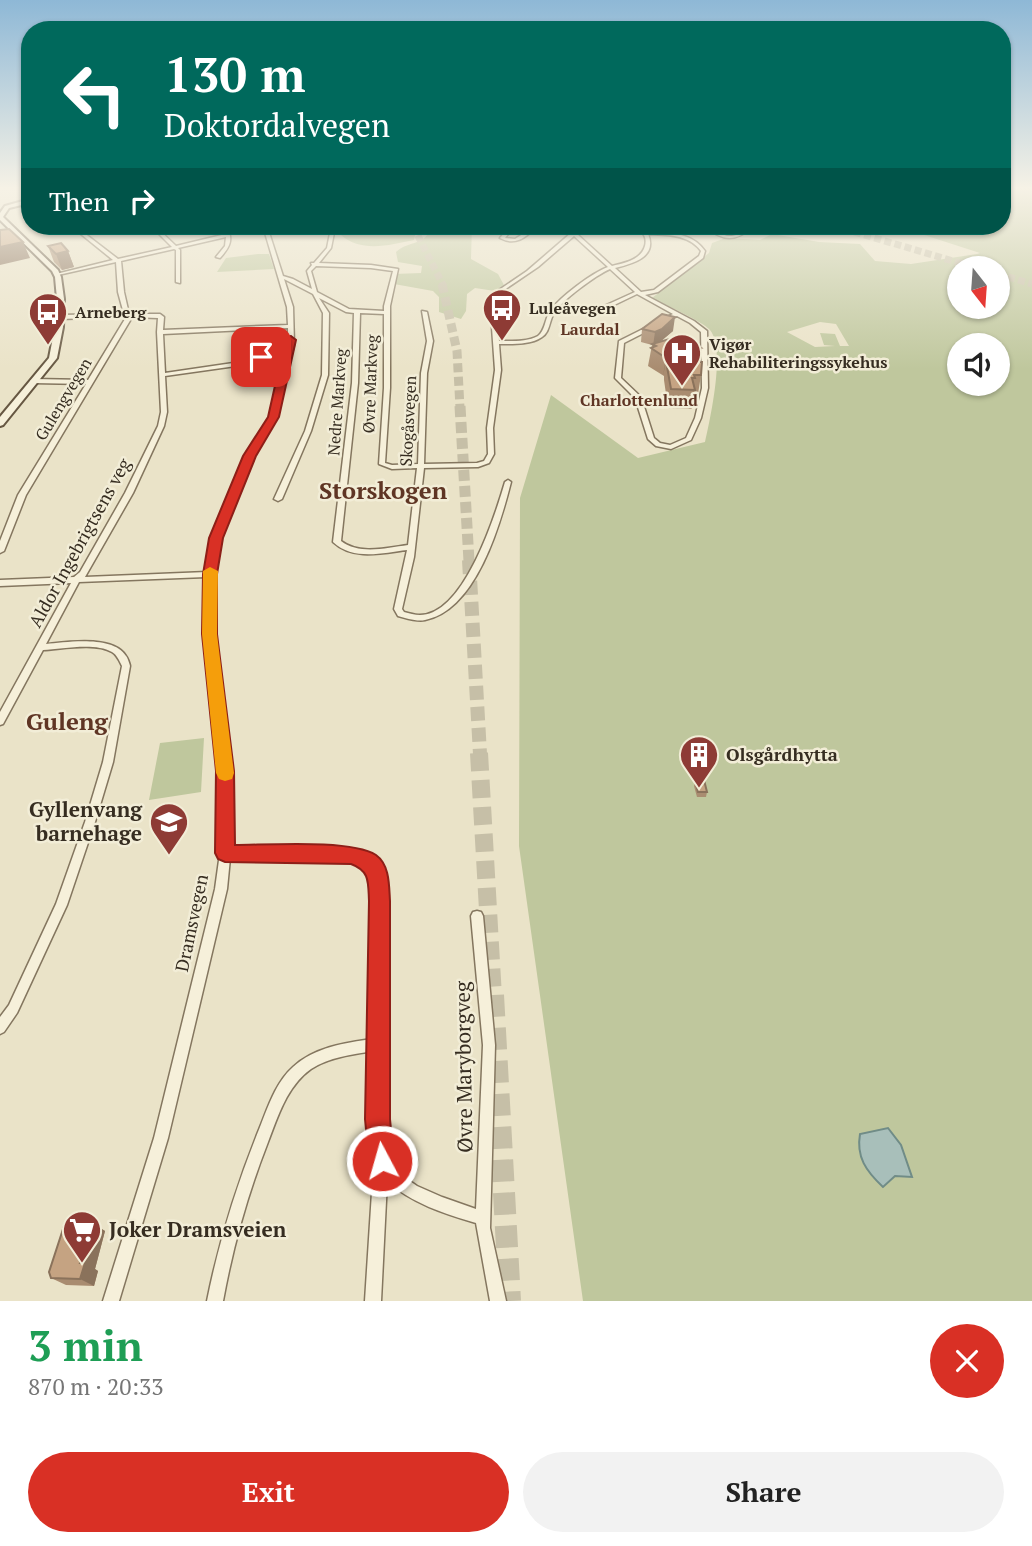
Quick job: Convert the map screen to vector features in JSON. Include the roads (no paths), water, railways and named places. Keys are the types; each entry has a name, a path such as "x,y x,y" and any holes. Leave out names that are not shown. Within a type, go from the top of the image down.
{"street":[{"path":"0,423 57,349 58,274 32,248"},
{"path":"101,248 120,265 121,292 128,315"},
{"path":"58,274 177,248 178,282"},
{"path":"218,257 227,248"},
{"name":"Dramsvegen","path":"111,1301 174,1089 214,923 225,853 225,771 209,634 210,574 216,538 250,456 273,417 291,340 290,307 272,248"},
{"path":"278,499 306,438 325,375 326,313 316,294 309,271 328,248"},
{"path":"421,466 466,466 489,460 490,428 498,370 493,306 495,296 557,248"},
{"path":"590,248 639,293 698,325 705,335 704,393 698,418 689,439 671,447 655,443 650,437 639,400 634,391 618,378 621,342 676,314"},
{"path":"496,343 520,342 542,335 552,311 562,301 602,271 634,261 643,254 646,248"},
{"path":"604,308 639,293 656,291 701,257 701,248"},
{"name":"Øvre Markveg","path":"313,264 394,267 396,270 386,313 387,388 381,463 388,467 421,466"},
{"path":"281,277 288,278 341,308 357,313 386,313"},
{"name":"Skogåsvegen","path":"424,312 430,341 424,373 421,466 411,547 398,609 401,614 415,618 435,615 461,595 484,547 508,482"},
{"name":"Nedre Markveg","path":"357,313 355,383 337,542 343,548 360,550 411,547"},
{"name":"Gulengvegen","path":"0,551 22,495 126,323 128,315"},
{"path":"59,317 159,316 160,332 291,326"},
{"name":"Aldor Ingebrigtsens veg","path":"0,721 76,580 83,574 113,524 161,426 164,412 160,332"},
{"path":"162,374 240,364 279,349 285,341 291,340"},
{"path":"33,381 90,382"},
{"path":"0,583 210,574"},
{"path":"0,1028 13,1009 70,881 108,762 126,666 123,655 113,648 41,647"},
{"path":"225,853 352,855 374,866 380,901 378,1119 382,1161 373,1301"},
{"name":"Øvre Maryborgveg","path":"477,916 489,1045 489,1110 483,1217 498,1301"},
{"path":"215,1301 227,1234 257,1151 287,1084 298,1071 325,1055 379,1044"},
{"path":"382,1161 389,1175 415,1191 453,1208 483,1217"}],"water":[{"path":"888,1128 901,1145 912,1177 895,1176 883,1187 864,1163 859,1142 860,1134"}],"tunnel":[{"path":"424,248 443,285"},
{"path":"908,248 947,259"},
{"path":"1010,278 1032,284"},
{"path":"442,284 457,351 460,408"},
{"path":"460,406 469,561"},
{"path":"469,560 480,754"},
{"path":"479,753 493,997"},
{"path":"493,995 510,1301"}],"place":[{"name":"Luleåvegen","path":"502,342"},
{"name":"Arneberg","path":"48,346"},
{"name":"Vigør Rehabiliteringssykehus","path":"682,387"},
{"name":"Olsgårdhytta","path":"699,789"},
{"name":"Gyllenvang barnehage","path":"169,856"},
{"name":"Joker Dramsveien","path":"82,1264"}],"district":[{"name":"Laurdal","path":"590,329"},
{"name":"Charlottenlund","path":"639,400"},
{"name":"Storskogen","path":"383,491"},
{"name":"Guleng","path":"67,722"}]}
